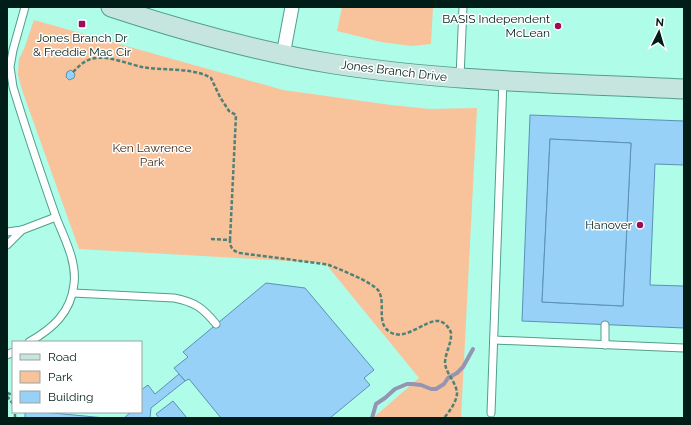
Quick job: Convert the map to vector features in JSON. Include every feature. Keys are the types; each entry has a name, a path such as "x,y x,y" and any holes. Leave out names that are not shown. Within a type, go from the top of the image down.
{"main road":[{"name":"Jones Branch Drive","path":"111,7 203,36 283,55 333,64 460,78 684,89"}],"street":[{"path":"283,55 292,7"}],"lane":[{"path":"25,7 13,50 10,67 10,87 70,253 74,268 73,293 68,306 60,319 51,328 31,341"},
{"path":"460,78 464,7"},
{"path":"491,413 503,80"},
{"path":"7,232 22,230 56,217"},
{"path":"7,245 22,230"},
{"path":"73,293 180,299 194,304 205,312 216,324"},
{"path":"605,325 605,345"},
{"path":"494,340 684,348"}],"path":[{"path":"73,72 85,62 100,58 148,68 195,72 211,78 229,112 236,115 230,240 231,249 240,253 324,264 361,279 378,291 381,296 383,324 391,333 400,335 439,321 446,325 451,334 445,362 457,394 449,412 444,418"},
{"path":"211,239 230,240"}],"green space":[{"path":"342,7 433,7 431,44 412,46 381,42 337,31"},
{"name":"Ken Lawrence Park","path":"34,20 283,90 430,109 477,108 461,418 373,418 419,378 325,263 79,249 18,75 19,59"}],"building":[{"path":"71,70 75,74 74,78 69,80 66,77 67,72"},
{"name":"Hanover","path":"530,115 684,121 684,165 655,164 650,285 684,286 684,328 522,321","holes":["550,139 631,143 623,306 542,302"]},
{"path":"550,139 631,143 623,306 542,302"},
{"path":"266,283 305,288 374,370 364,378 370,385 330,418 221,418 189,379 185,381 174,368 188,357 183,352"},
{"path":"179,374 185,381 151,408 150,418 124,418 130,413 142,413 142,389 148,385 155,394"},
{"path":"173,401 187,418 159,418 156,414"},
{"path":"25,413 53,413 105,418 25,418"}],"waterway":[{"path":"372,418 376,404 395,389 407,384 421,385 431,389 436,389 444,384 448,378 457,373 463,367 473,349"}],"place":[{"name":"Jones Branch Dr & Freddie Mac Cir","path":"82,24"},
{"name":"BASIS Independent McLean","path":"558,26"},
{"name":"Hanover","path":"640,225"}]}
